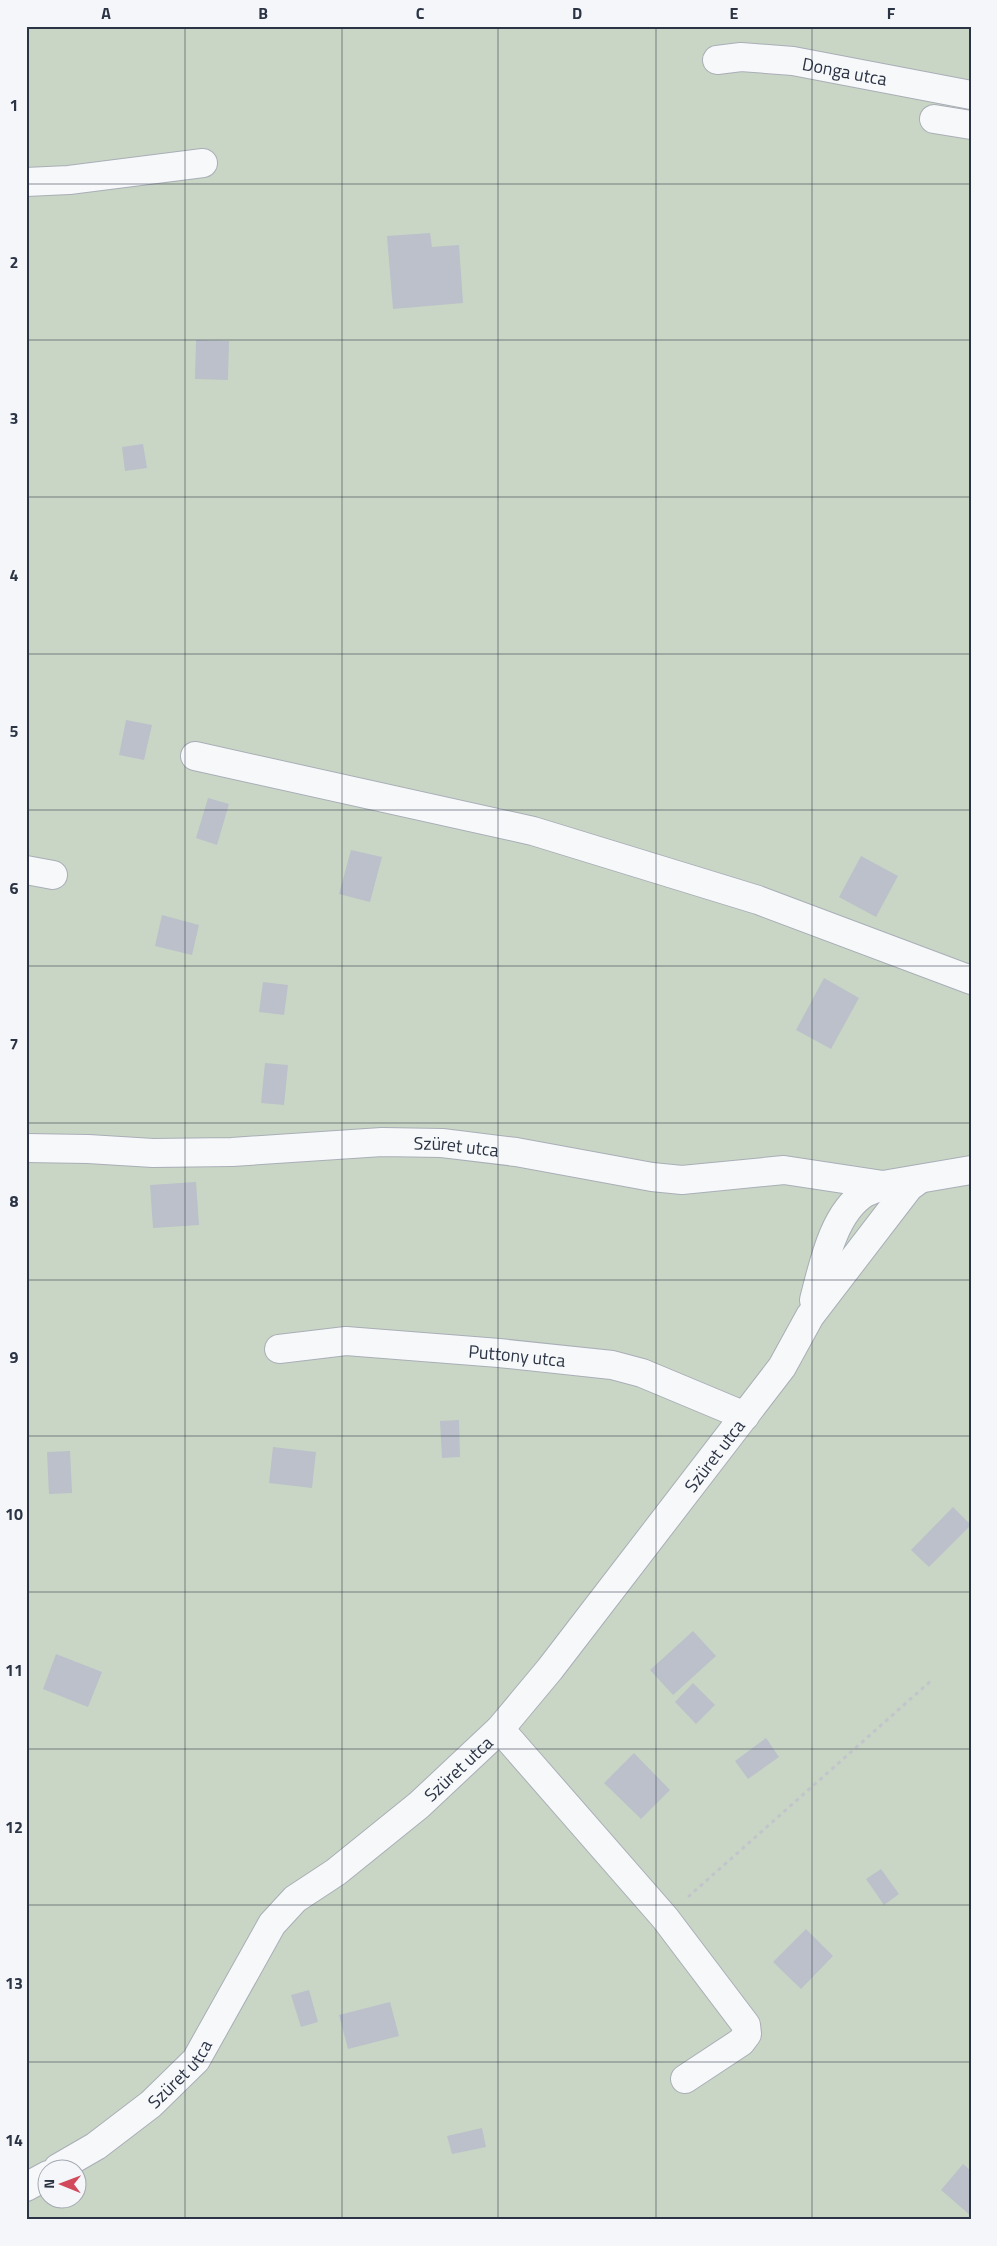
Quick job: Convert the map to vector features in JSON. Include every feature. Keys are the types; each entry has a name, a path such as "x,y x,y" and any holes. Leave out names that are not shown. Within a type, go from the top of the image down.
{"street":[{"name":"Donga utca","path":"716,60 741,57 793,61 971,95"},
{"path":"934,119 971,125"},
{"path":"26,182 69,180 203,163"},
{"path":"195,756 533,832 758,900 971,980"},
{"path":"26,870 53,875"},
{"name":"Szüret utca","path":"26,1148 153,1153 232,1152 382,1142 442,1142 516,1152 652,1177 682,1180 784,1170 883,1185"},
{"name":"Szüret utca","path":"810,1316 828,1247 846,1212 864,1193 883,1185 971,1170"},
{"name":"Szüret utca","path":"75,2158 96,2146 151,2104 196,2060 272,1924 295,1900 336,1872 420,1805 500,1729 550,1669 745,1416 782,1367 810,1316 909,1187 920,1179"},
{"name":"Puttony utca","path":"279,1349 346,1341 499,1353 612,1365 642,1373 745,1416"},
{"path":"500,1729 665,1918 746,2025 747,2034 741,2042 685,2079"},
{"path":"26,2187 38,2180"}],"path":[{"path":"665,1918 933,1679"}],"green space":[{"path":"26,26 971,26 971,2220 26,2220"}],"building":[{"path":"430,233 432,247 459,245 463,303 393,309 387,236"},
{"path":"196,340 229,341 228,380 195,379"},
{"path":"143,444 147,468 125,471 122,447"},
{"path":"126,720 152,725 144,760 119,755"},
{"path":"208,798 229,804 217,845 196,838"},
{"path":"351,850 382,857 370,902 339,894"},
{"path":"861,856 898,876 876,917 839,897"},
{"path":"162,915 199,925 192,955 155,946"},
{"path":"824,978 859,998 831,1049 796,1030"},
{"path":"263,982 288,985 284,1015 259,1012"},
{"path":"265,1063 288,1065 284,1105 261,1103"},
{"path":"196,1182 199,1225 153,1228 150,1185"},
{"path":"459,1420 460,1457 442,1458 440,1421"},
{"path":"273,1447 316,1452 312,1488 269,1483"},
{"path":"70,1451 72,1493 49,1494 47,1452"},
{"path":"953,1507 971,1525 929,1567 911,1550"},
{"path":"693,1631 716,1656 673,1695 650,1670"},
{"path":"56,1654 102,1672 88,1707 43,1689"},
{"path":"693,1683 715,1705 696,1724 675,1702"},
{"path":"766,1738 779,1757 748,1779 735,1761"},
{"path":"634,1753 670,1790 641,1819 604,1783"},
{"path":"881,1869 899,1894 884,1905 866,1879"},
{"path":"806,1929 833,1956 801,1989 773,1962"},
{"path":"309,1990 318,2022 301,2027 291,1995"},
{"path":"390,2002 399,2036 348,2049 339,2015"},
{"path":"482,2128 486,2147 452,2154 447,2136"},
{"path":"963,2164 971,2171 971,2216 941,2190"}]}
